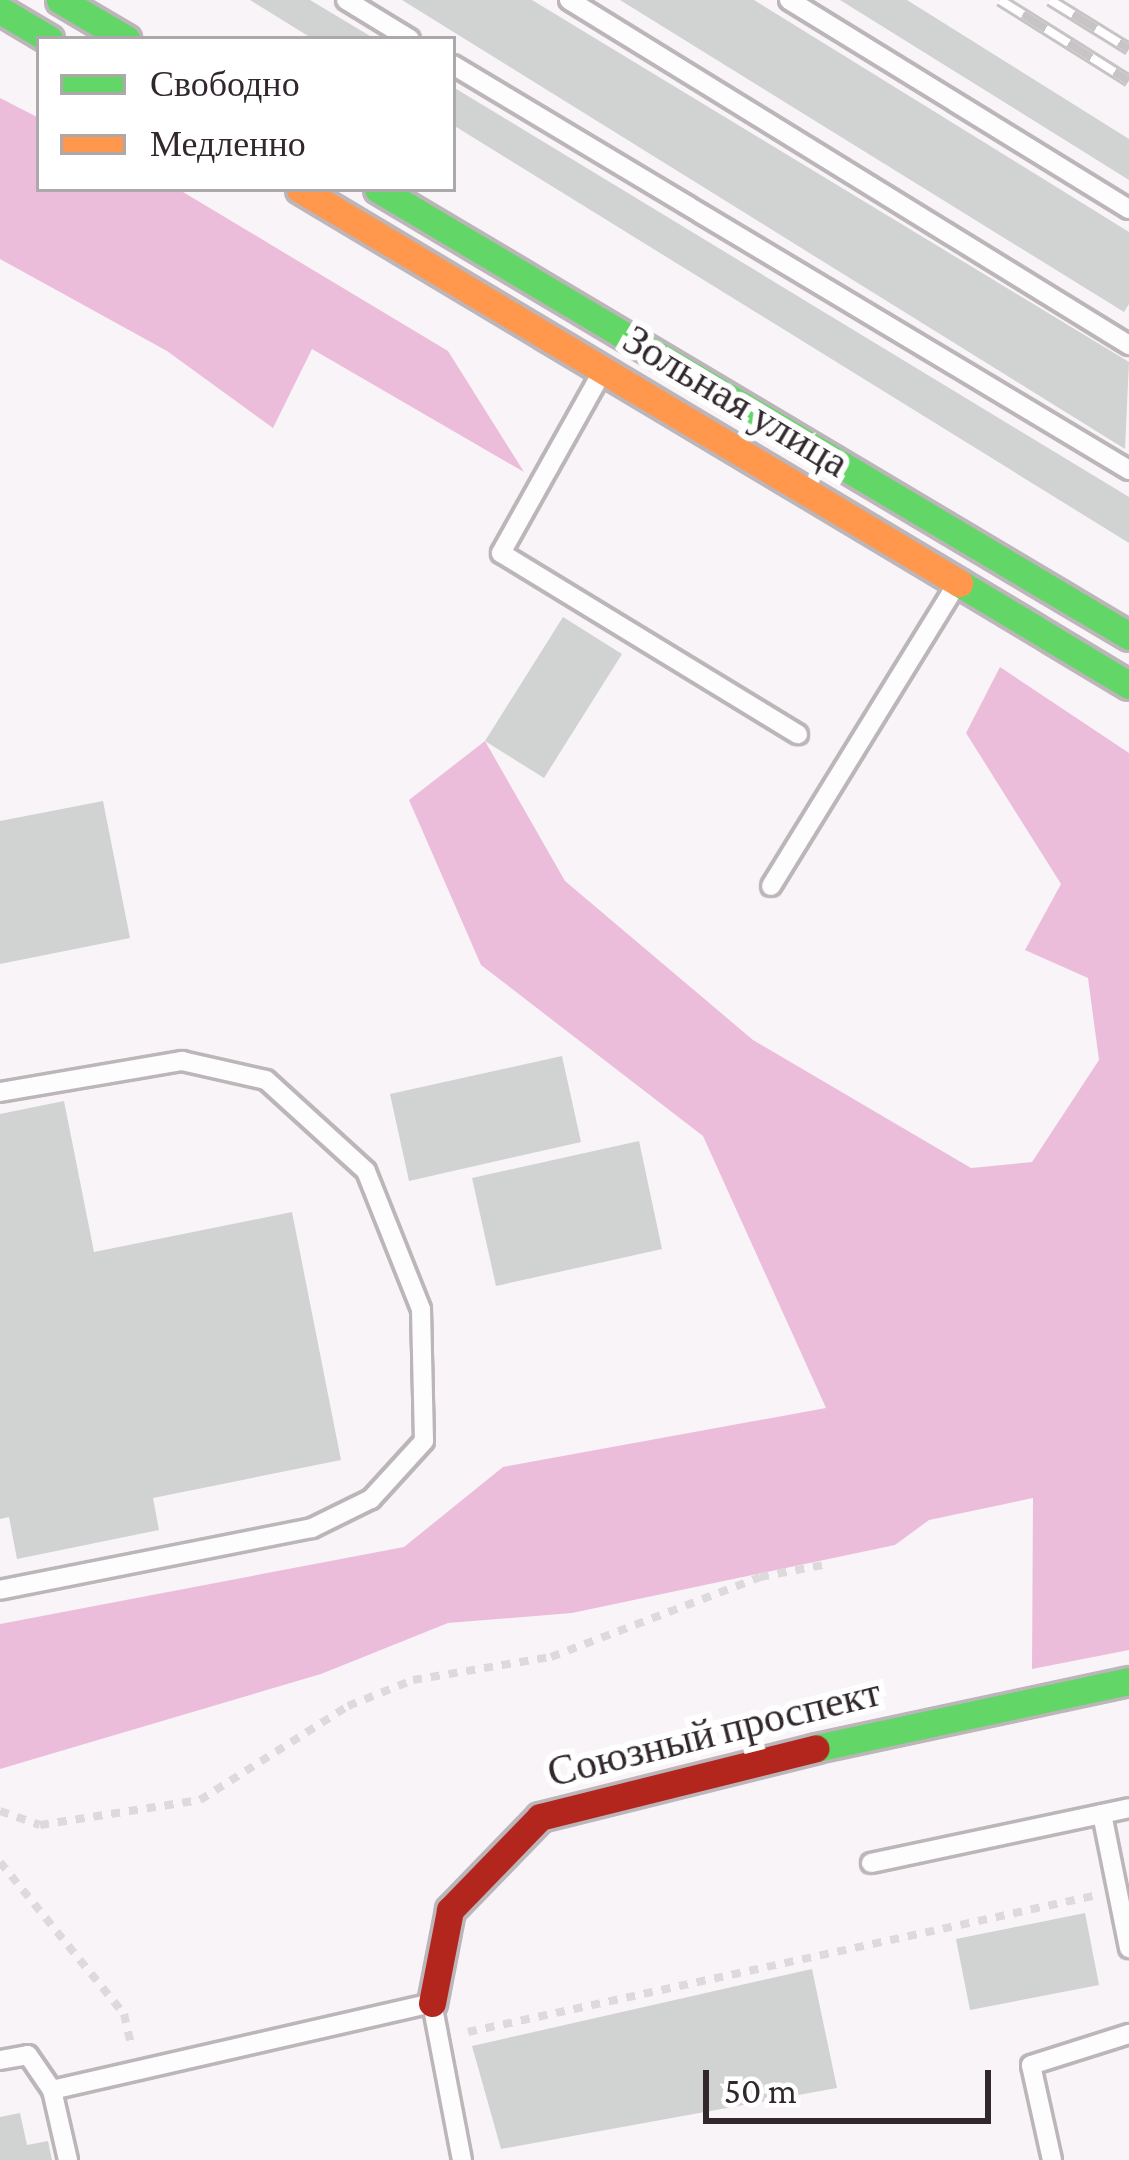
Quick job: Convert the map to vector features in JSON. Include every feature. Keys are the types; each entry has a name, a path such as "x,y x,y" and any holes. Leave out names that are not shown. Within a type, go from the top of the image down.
{"street":[{"path":"60,0 121,36"},
{"path":"10,8 45,36"},
{"name":"Зольная улица","path":"305,192 1129,685"},
{"name":"Зольная улица","path":"383,192 1129,636"},
{"name":"Союзный проспект","path":"432,2003 450,1910 540,1817 600,1794 1129,1681"}],"lane":[{"path":"346,0 405,36"},
{"path":"569,0 1129,345"},
{"path":"790,0 1129,209"},
{"path":"456,66 1129,470"},
{"path":"603,370 501,553 798,734"},
{"path":"771,886 980,547"},
{"path":"0,1093 182,1060 266,1080 366,1171 422,1309 424,1441 371,1499 312,1528 0,1590"},
{"path":"871,1863 1129,1808"},
{"path":"1102,1814 1129,1948"},
{"path":"52,2090 432,2003 433,2039 462,2160"},
{"path":"1052,2160 1030,2065 1129,2034"},
{"path":"0,2060 28,2055 52,2090 68,2160"}],"path":[{"path":"0,1811 40,1826 200,1800 348,1706 413,1680 551,1657 760,1577 828,1564"},
{"path":"0,1862 124,2014 138,2072"},
{"path":"433,2039 1118,1891"}],"shaded area":[{"path":"0,98 36,116 36,192 183,192 448,351 524,472 312,349 273,428 167,351 0,259"},
{"path":"1000,667 1129,753 1129,1650 1032,1669 1033,1498 929,1520 895,1545 572,1613 448,1623 321,1674 0,1769 0,1624 404,1547 503,1467 826,1408 703,1136 481,965 409,800 485,741 565,881 753,1040 971,1168 1032,1162 1099,1060 1088,978 1025,950 1061,884 966,733"}],"building":[{"path":"250,0 310,0 370,36 308,36"},
{"path":"402,0 532,0 1129,362 1125,449"},
{"path":"620,0 754,0 1129,232 1129,304 1124,312"},
{"path":"840,0 907,0 1129,139 1129,180"},
{"path":"456,89 1129,497 1129,543 456,127"},
{"path":"563,617 622,654 544,778 485,741"},
{"path":"103,801 130,938 0,964 0,821"},
{"path":"562,1056 581,1142 409,1181 390,1094"},
{"path":"64,1101 94,1252 292,1212 341,1460 153,1498 159,1530 17,1559 9,1517 0,1519 0,1114"},
{"path":"639,1141 662,1249 496,1286 472,1178"},
{"path":"1085,1913 1099,1985 970,2010 956,1939"},
{"path":"812,1969 837,2088 501,2149 472,2046"},
{"path":"20,2113 27,2145 48,2141 52,2160 0,2160 0,2117"}],"railway":[{"path":"1000,0 1129,81"},
{"path":"1050,0 1129,49"}],"traffic: fast":[{"path":"60,0 121,36"},
{"path":"0,10 44,36"},
{"path":"383,192 1129,636"},
{"path":"959,583 1129,685"},
{"path":"816,1748 1129,1681"}],"traffic: slow":[{"path":"305,192 959,583"}],"traffic: jam":[{"path":"432,2003 450,1910 540,1817 816,1748"}]}
